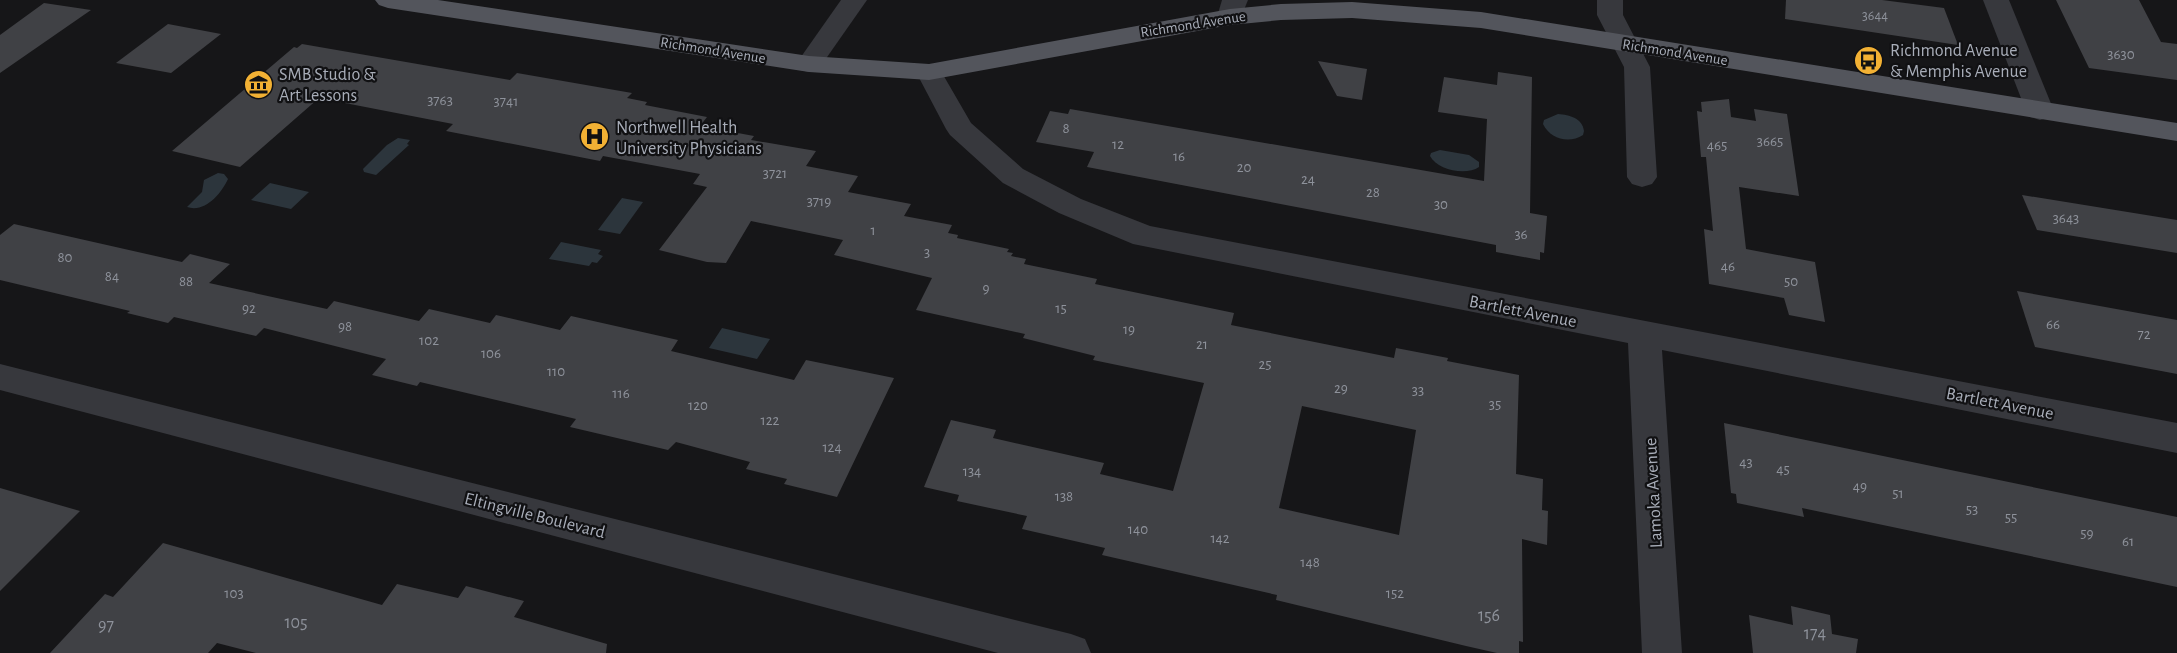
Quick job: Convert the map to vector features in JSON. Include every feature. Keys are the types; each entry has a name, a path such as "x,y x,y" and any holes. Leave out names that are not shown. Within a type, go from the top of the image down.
{"main road":[{"name":"Richmond Avenue","path":"388,0 809,64 929,72 1232,8 1281,12 1352,10 1416,13 1481,20 1625,45 2177,132"}],"street":[{"path":"809,64 854,0"},
{"path":"1610,0 1610,15 1637,67 1642,177"},
{"path":"1996,0 2040,111"},
{"name":"Bartlett Avenue","path":"929,72 960,129 1013,176 1070,206 1144,236 2177,438"},
{"name":"Lamoka Avenue","path":"1644,334 1662,653"},
{"name":"Eltingville Boulevard","path":"0,377 1071,653"}],"shaded area":[{"path":"1558,114 1571,116 1578,120 1583,127 1583,135 1566,139 1550,133 1543,124 1544,120"},
{"path":"398,138 410,140 407,144 409,145 376,175 364,172 363,169 387,145"},
{"path":"1440,150 1469,155 1479,162 1479,167 1467,171 1445,168 1430,156 1431,153"},
{"path":"218,173 224,174 228,179 217,196 206,205 187,207 202,192 204,180"},
{"path":"270,183 309,192 291,209 251,200"},
{"path":"622,198 643,202 620,234 598,230"},
{"path":"561,242 601,250 598,254 603,256 597,263 592,262 589,266 549,259"},
{"path":"722,328 770,339 757,359 709,348"}],"building":[{"path":"1786,0 1882,0 1944,8 1958,45 1785,19"},
{"path":"2056,0 2139,0 2161,42 2177,44 2177,80 2089,68"},
{"path":"44,3 91,10 0,73 0,35"},
{"path":"168,24 221,34 171,73 116,63"},
{"path":"302,44 510,80 517,73 632,93 627,98 647,102 645,105 707,117 700,126 754,136 751,140 816,151 806,166 858,176 848,192 911,204 904,216 952,225 948,233 958,235 957,238 1009,249 1007,252 1013,253 1011,256 1026,259 1024,264 1097,279 1095,284 1234,313 1231,325 1394,358 1396,348 1519,375 1516,474 1543,479 1542,510 1548,511 1547,545 1522,539 1523,642 1519,641 1519,653 1497,653 1466,646 1276,600 1277,595 1102,555 1105,548 1022,529 1027,516 957,501 959,495 924,487 951,420 996,430 993,438 1104,463 1100,474 1173,491 1204,383 1093,360 1095,356 1023,338 1025,334 916,310 932,278 834,255 843,240 751,221 726,263 707,262 659,250 707,187 693,184 700,174 603,156 600,161 446,131 453,124 319,98 240,167 172,151 294,47 297,48","holes":["1302,406 1416,430 1399,535 1279,508"]},
{"path":"1318,61 1367,69 1362,100 1337,96"},
{"path":"1498,72 1532,77 1530,213 1547,216 1544,253 1540,252 1540,260 1496,252 1496,245 1087,167 1094,152 1036,142 1050,111 1068,114 1070,109 1484,181 1487,119 1438,112 1444,77 1497,85"},
{"path":"1729,99 1731,117 1756,121 1754,109 1787,114 1799,196 1739,187 1746,249 1815,262 1825,322 1789,315 1784,298 1709,284 1704,229 1713,231 1706,157 1701,157 1697,111 1702,112 1701,102"},
{"path":"2022,195 2177,220 2177,253 2037,230"},
{"path":"14,224 182,262 190,254 230,264 209,283 327,309 334,301 419,321 429,309 490,323 496,315 560,330 571,316 678,340 671,351 794,380 806,360 894,378 837,497 784,484 787,479 746,469 750,462 676,442 668,450 570,427 576,419 420,382 417,386 372,375 386,359 264,328 256,336 174,317 168,323 127,313 130,311 0,280 0,235"},
{"path":"2017,291 2177,320 2177,374 2035,347"},
{"path":"1724,423 2177,517 2177,587 1802,508 1804,517 1737,503 1736,494 1731,493"},
{"path":"0,488 80,511 0,591"},
{"path":"163,543 382,605 397,584 458,598 466,586 524,601 514,617 607,644 606,653 256,653 217,643 208,653 50,653 105,594 113,597"},
{"path":"1791,606 1830,615 1832,634 1858,639 1856,653 1753,653 1749,615 1793,625"}],"place":[{"name":"Richmond Avenue & Memphis Avenue","path":"1869,60"},
{"name":"SMB Studio & Art Lessons","path":"258,84"},
{"name":"Northwell Health University Physicians","path":"595,137"}]}
